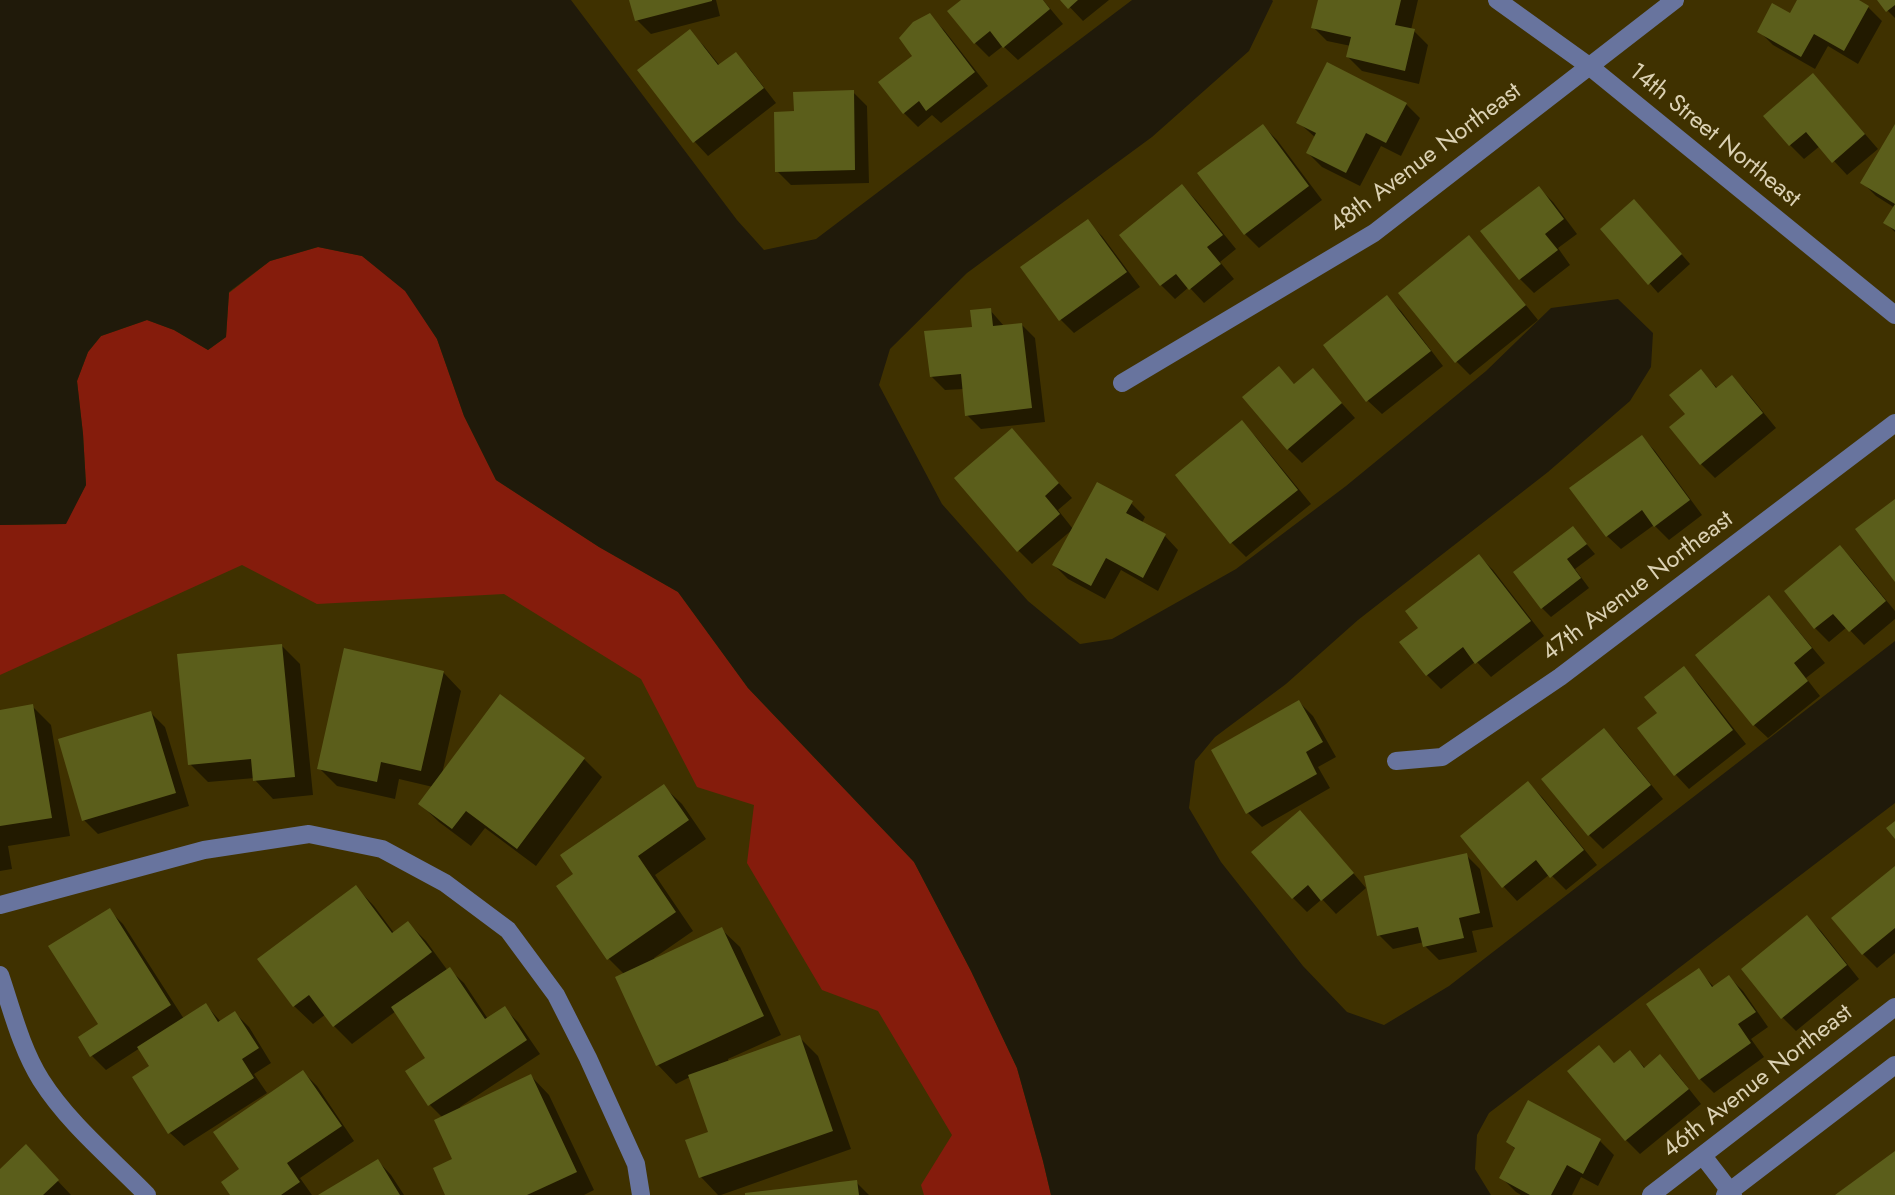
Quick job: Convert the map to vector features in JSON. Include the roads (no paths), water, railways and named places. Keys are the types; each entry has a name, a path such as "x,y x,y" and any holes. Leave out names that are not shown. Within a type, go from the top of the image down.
{"street":[{"name":"14th Street Northeast","path":"1497,0 1589,66 1895,315"},
{"name":"48th Avenue Northeast","path":"1122,383 1374,233 1675,0"},
{"name":"47th Avenue Northeast","path":"1396,761 1442,757 1560,677 1895,423"},
{"path":"0,905 204,850 309,834 382,849 445,883 509,930 556,995 589,1058 636,1164 641,1195"},
{"path":"0,975 20,1037 41,1080 73,1122 147,1195"},
{"name":"46th Avenue Northeast","path":"1651,1195 1895,1007"},
{"path":"1703,1156 1729,1194 1895,1065"}]}
